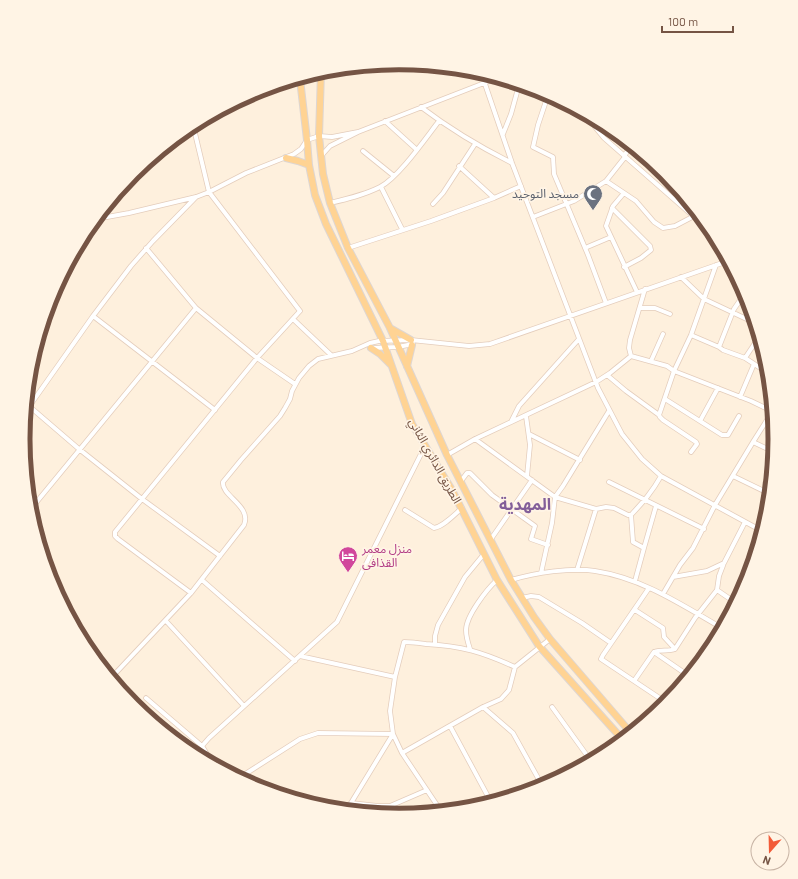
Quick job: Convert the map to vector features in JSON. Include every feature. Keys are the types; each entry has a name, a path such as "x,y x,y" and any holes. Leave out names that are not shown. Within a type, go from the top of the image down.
{"main road":[{"name":"الطريق الدائري الثاني","path":"321,79 319,136 325,186 330,203 348,248 390,328 447,455 511,580 550,639 628,729"},
{"name":"الطريق الدائري الثاني","path":"301,84 308,140 309,165 315,195 326,224 384,344 393,366 412,424 462,508 497,580 539,646 619,736"},
{"path":"286,158 298,160 309,165"},
{"path":"390,328 414,342 407,366"},
{"path":"371,348 393,366"}],"street":[{"path":"484,81 512,163 570,316 596,382 609,411 622,434 642,459 661,476 757,528"},
{"path":"322,155 330,146 358,132 489,82"},
{"path":"502,134 509,119 518,90"},
{"path":"546,102 536,131 533,147 553,157 554,174 568,204 606,303"},
{"path":"421,107 439,121 475,144 512,163"},
{"path":"385,121 417,150"},
{"path":"330,203 367,193 381,187 394,176 417,150 439,121"},
{"path":"596,128 598,132 692,215"},
{"path":"104,218 196,197 246,173 286,158 301,149 308,140 319,136 332,137 358,132"},
{"path":"191,593 115,536 115,532 257,358 299,313 300,309 209,192 195,133"},
{"path":"433,204 443,193 459,166 475,144"},
{"path":"363,151 394,176"},
{"path":"533,217 568,204 606,181 628,151"},
{"path":"459,166 494,198"},
{"path":"606,181 636,201 654,222 663,228 675,226 693,216"},
{"path":"348,248 494,198 521,186"},
{"path":"381,187 402,229"},
{"path":"624,193 618,198 612,208 606,226 637,292"},
{"path":"32,402 93,316 146,248 196,197"},
{"path":"612,208 650,246 651,250 641,258 624,267"},
{"path":"585,248 611,237"},
{"path":"146,248 196,308 257,358 295,384"},
{"path":"115,674 191,593 244,525 246,518 239,505 224,488 223,482 240,460 280,416 290,399 295,384 313,362 331,355 352,351 370,343 396,344 414,342 469,346 490,344 723,263"},
{"path":"659,415 674,371 691,335 716,265"},
{"path":"681,277 704,299 748,320"},
{"path":"631,356 629,344 645,289"},
{"path":"719,347 733,313 741,300"},
{"path":"36,503 196,308"},
{"path":"640,308 655,308 670,314"},
{"path":"93,316 215,410"},
{"path":"293,319 331,355"},
{"path":"651,361 663,334"},
{"path":"691,335 744,358 761,369"},
{"path":"511,423 519,406 579,339"},
{"path":"363,347 371,348 384,344 414,342"},
{"path":"744,358 755,343"},
{"path":"631,356 667,366 674,371 740,397 767,409"},
{"path":"447,455 475,439 596,382 631,356"},
{"path":"740,397 754,364"},
{"path":"607,375 659,415 663,420 696,442 697,444 691,452"},
{"path":"700,421 718,388"},
{"path":"665,399 722,435 728,435 739,416"},
{"path":"32,408 79,449 142,499 220,556"},
{"path":"541,573 548,545 555,497 580,460 609,411"},
{"path":"526,416 529,434 527,476"},
{"path":"663,594 693,548 715,505 767,420"},
{"path":"529,434 580,460"},
{"path":"475,439 555,497 596,509 614,508 631,515"},
{"path":"753,442 768,449"},
{"path":"202,746 337,622 426,446"},
{"path":"460,481 467,473 470,473 492,495 535,526 531,539 548,545"},
{"path":"644,548 635,544 632,540 631,515 646,500 661,476"},
{"path":"733,476 764,491"},
{"path":"491,539 532,480"},
{"path":"609,482 704,529"},
{"path":"635,582 656,506"},
{"path":"405,510 436,528 445,523 462,508"},
{"path":"577,570 596,509"},
{"path":"634,681 654,652 658,650 675,649 717,590 719,576 724,563 745,522"},
{"path":"435,644 435,636 438,625 465,577 484,554"},
{"path":"673,577 707,571 724,563"},
{"path":"511,580 541,573 577,570 594,570 605,572 635,582 663,594 718,626"},
{"path":"202,580 295,661"},
{"path":"470,649 466,630 469,619 484,596 497,580"},
{"path":"649,588 603,655 602,660 661,698"},
{"path":"717,590 731,600"},
{"path":"522,598 531,596 538,598 582,623 611,643"},
{"path":"635,610 663,628 664,637 675,649"},
{"path":"166,621 244,706"},
{"path":"402,753 501,698 507,693 512,682 515,667 539,646 550,639"},
{"path":"438,806 402,753 393,734 390,711 395,677 404,642 435,644 470,649 489,655 515,667"},
{"path":"654,652 684,673"},
{"path":"300,656 395,677"},
{"path":"146,698 202,746 207,755"},
{"path":"483,707 513,733 539,780"},
{"path":"552,707 588,756"},
{"path":"450,726 489,797"},
{"path":"245,774 300,739 310,735 318,733 393,734"},
{"path":"348,805 393,734"},
{"path":"351,802 378,806 390,806 427,790"}],"place":[{"name":"مسجد التوحيد","path":"593,211"},
{"name":"منزل معمر القذافى","path":"348,573"}],"district":[{"name":"المهدية","path":"525,504"}]}
